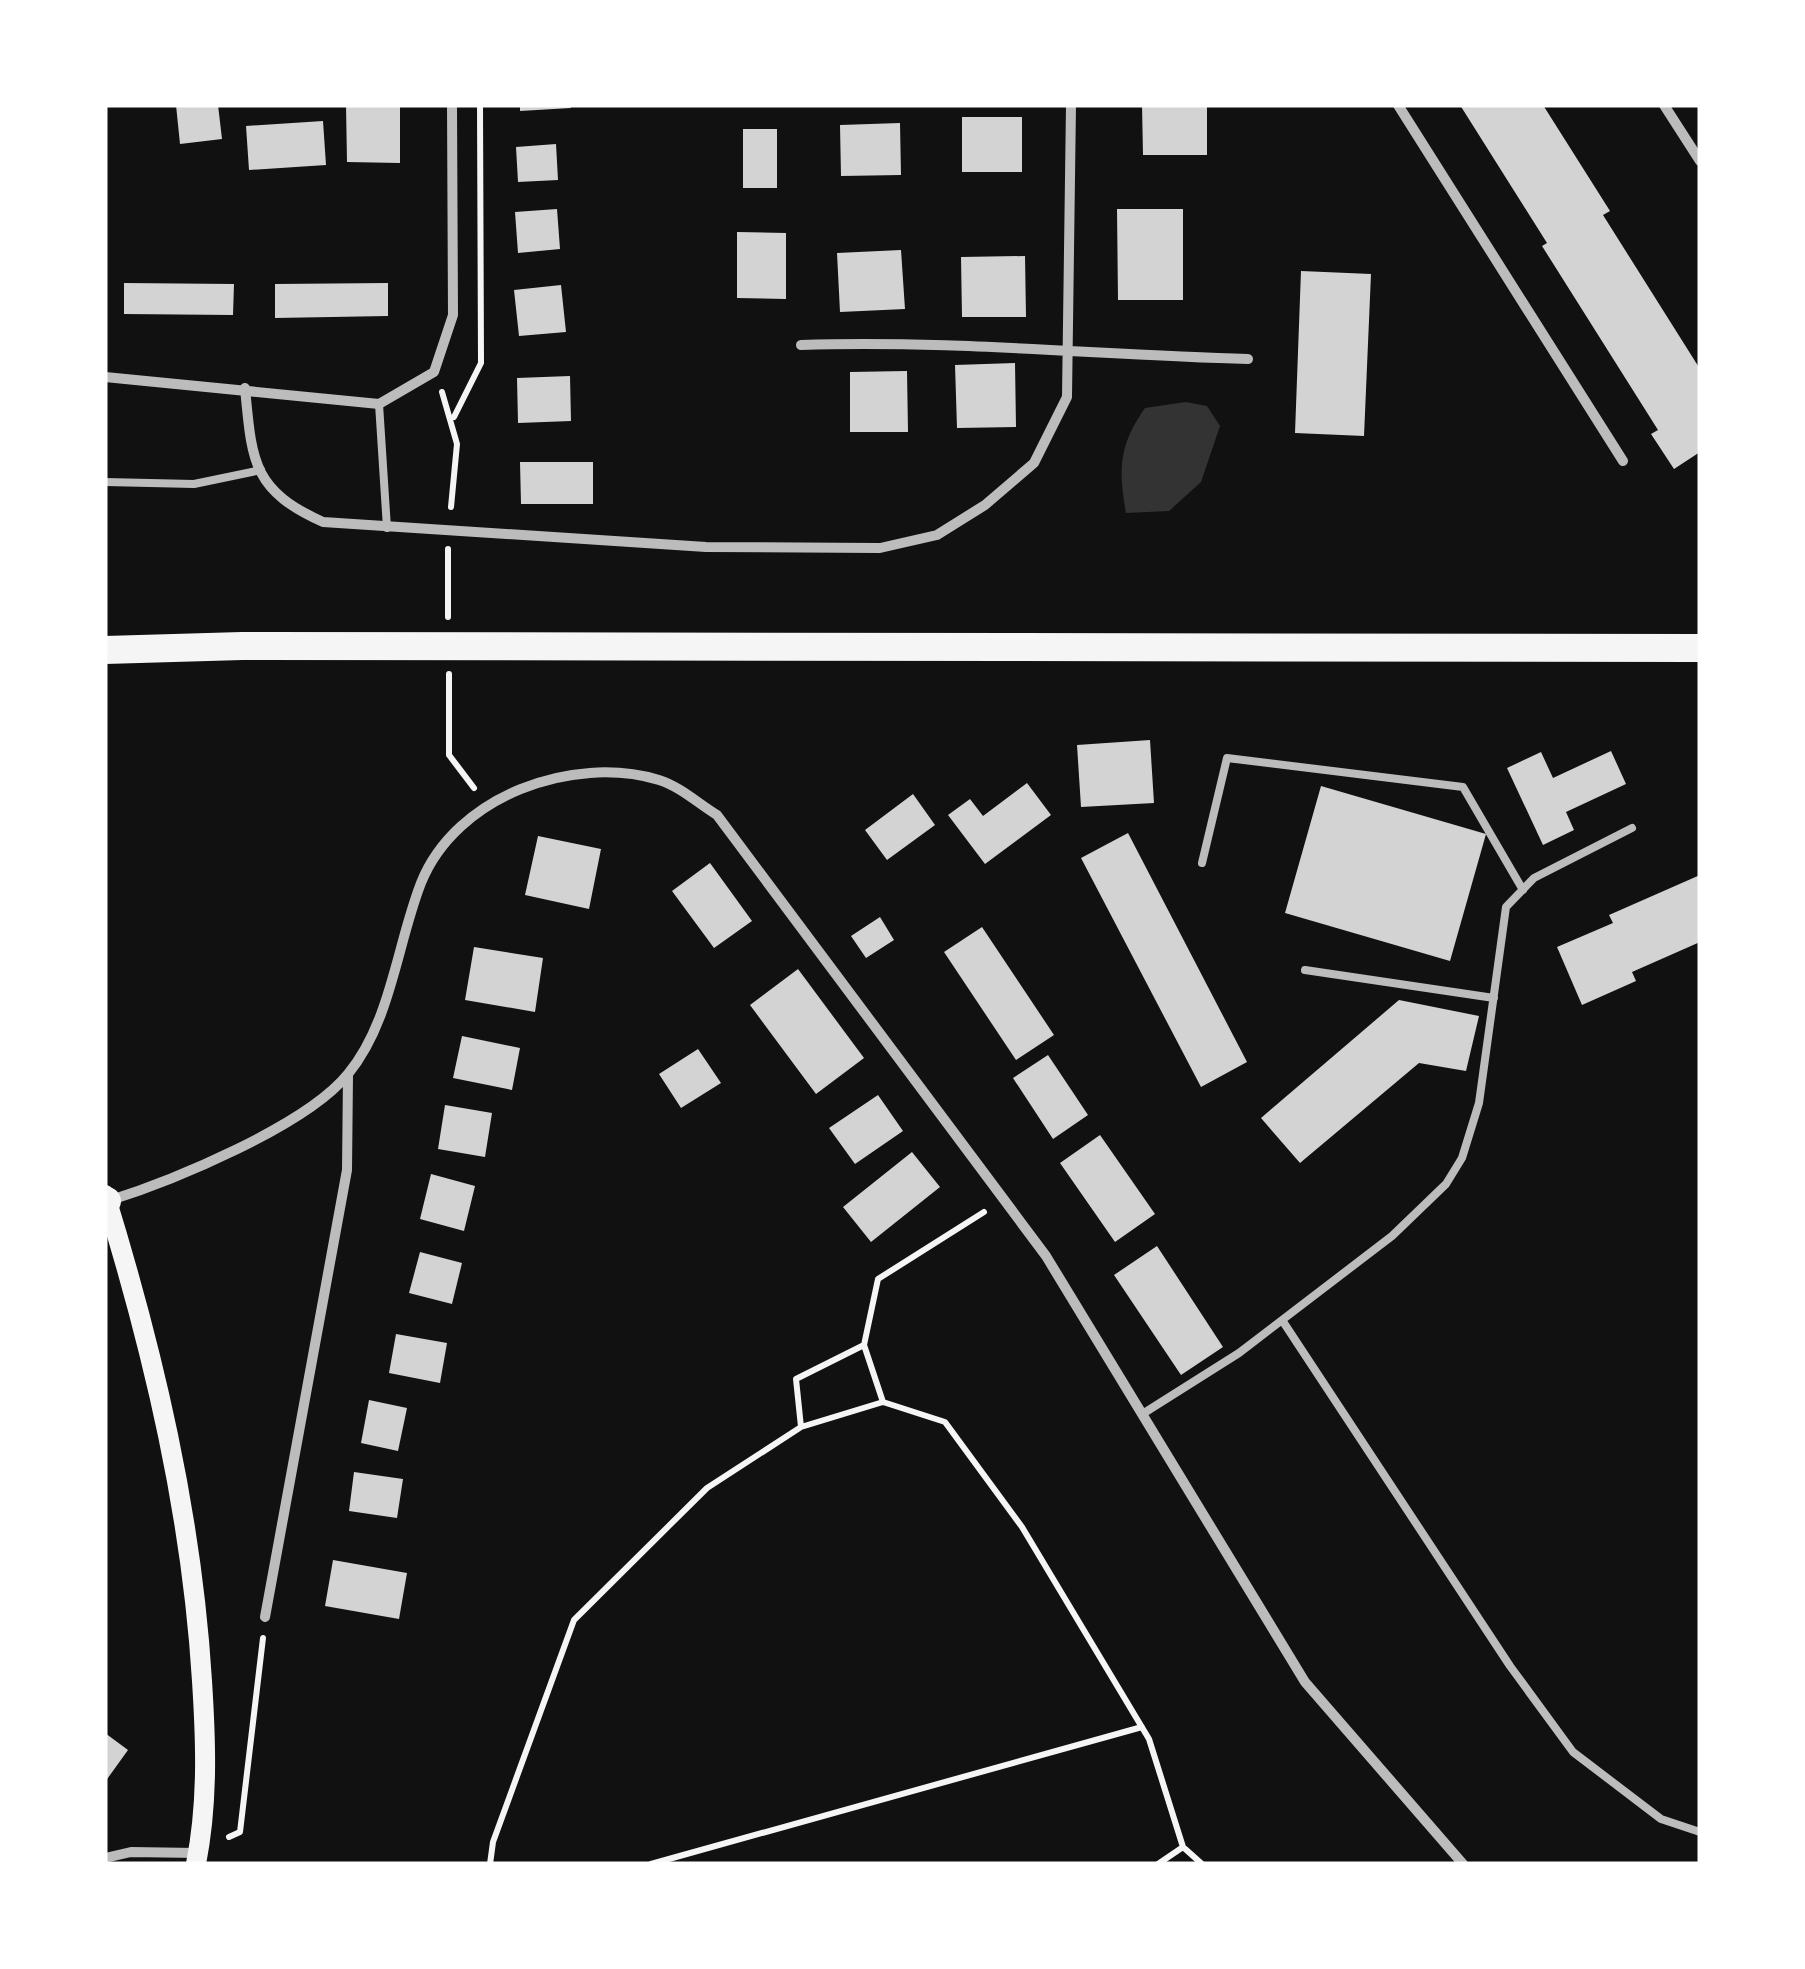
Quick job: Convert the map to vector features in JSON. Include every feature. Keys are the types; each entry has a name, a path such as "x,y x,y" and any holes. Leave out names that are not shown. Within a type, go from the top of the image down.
{"highway":[{"path":"105,650 242,646 1700,648"}],"main road":[{"path":"106,1200 158,1387 196,1580 208,1772 197,1858"}],"street":[{"path":"105,377 380,404 434,372 453,315 452,105"},
{"path":"245,388 252,455 282,504 323,522 448,534 706,546 880,548 937,535 985,505 1034,463 1068,397 1071,105"},
{"path":"1398,105 1623,460"},
{"path":"1664,105 1700,161"},
{"path":"801,345 950,344 1068,354 1248,359"},
{"path":"106,1200 165,1183 286,1122 348,1075 380,1014 422,879 446,840 487,806 544,779 607,773 660,780 718,815 1004,1199 1046,1256 1144,1413 1305,1682 1462,1864"},
{"path":"265,1616 347,1170 348,1075"},
{"path":"105,1858 131,1852 197,1858"}],"lane":[{"path":"380,404 386,528"},
{"path":"105,482 194,484 261,470"},
{"path":"1202,863 1228,758 1463,788 1522,890"},
{"path":"1144,1413 1282,1320 1392,1236 1446,1184 1462,1158 1479,1103 1506,907 1522,890 1569,858 1632,828"},
{"path":"1305,970 1494,998"},
{"path":"1282,1320 1510,1666 1573,1752 1661,1819 1700,1832"}],"path":[{"path":"434,372 453,418 457,444 448,534"},
{"path":"449,755 487,806"},
{"path":"883,1402 864,1344 878,1280 1004,1199"},
{"path":"801,1426 796,1379 864,1344"},
{"path":"490,1864 493,1842 574,1620 707,1488 801,1426 883,1402 945,1422 1022,1527 1142,1726 1184,1847 1202,1864"},
{"path":"197,1858 240,1832 265,1616"},
{"path":"651,1864 1142,1726"},
{"path":"1158,1864 1184,1847"}],"shaded area":[{"path":"1186,402 1207,406 1220,426 1201,482 1169,511 1126,513 1123,458 1136,421 1145,408"}],"building":[{"path":"176,105 218,105 222,139 180,144"},
{"path":"346,105 400,105 400,163 347,162"},
{"path":"520,105 570,105 571,108 520,111"},
{"path":"1142,105 1207,105 1207,155 1143,155"},
{"path":"1460,105 1543,105 1610,211 1603,215 1700,369 1700,452 1674,469 1651,434 1658,430 1542,246 1547,243"},
{"path":"962,117 1022,117 1022,172 962,172"},
{"path":"323,121 326,165 249,170 246,126"},
{"path":"900,123 901,175 841,176 840,125"},
{"path":"743,129 777,129 777,188 743,188"},
{"path":"556,144 558,180 518,182 516,147"},
{"path":"557,209 560,249 518,253 515,212"},
{"path":"1117,209 1183,209 1183,300 1118,300"},
{"path":"737,232 786,233 786,299 737,298"},
{"path":"901,250 905,309 840,312 837,253"},
{"path":"1025,256 1026,317 962,317 961,257"},
{"path":"1301,271 1371,274 1364,436 1295,433"},
{"path":"124,283 234,284 233,315 124,314"},
{"path":"388,283 388,316 275,318 275,284"},
{"path":"561,285 566,332 519,336 514,290"},
{"path":"1015,363 1016,427 957,428 955,365"},
{"path":"907,371 908,432 850,432 850,372"},
{"path":"570,376 571,421 518,423 517,378"},
{"path":"520,462 593,462 593,504 521,504"},
{"path":"1150,740 1154,803 1081,807 1077,745"},
{"path":"1611,751 1626,784 1566,812 1574,830 1543,845 1507,768 1541,752 1553,778"},
{"path":"1027,783 1051,815 985,864 948,815 970,799 983,816"},
{"path":"1321,786 1486,834 1450,961 1285,913"},
{"path":"913,794 935,825 887,860 865,830"},
{"path":"1128,833 1247,1062 1201,1087 1081,858"},
{"path":"538,836 601,849 589,909 525,895"},
{"path":"710,863 752,921 714,948 672,891"},
{"path":"1700,875 1700,942 1632,972 1636,981 1582,1005 1557,947 1613,923 1609,915"},
{"path":"880,917 894,940 866,958 851,936"},
{"path":"982,927 1054,1035 1016,1060 944,952"},
{"path":"474,947 543,958 535,1012 465,1000"},
{"path":"798,969 864,1058 816,1094 750,1005"},
{"path":"1399,1000 1479,1016 1466,1071 1419,1063 1300,1163 1261,1118"},
{"path":"462,1036 520,1048 512,1090 453,1078"},
{"path":"698,1049 721,1083 681,1108 659,1074"},
{"path":"1048,1055 1088,1115 1053,1139 1013,1078"},
{"path":"878,1095 903,1131 855,1164 829,1128"},
{"path":"445,1105 492,1113 485,1157 438,1149"},
{"path":"1100,1135 1155,1214 1115,1242 1060,1163"},
{"path":"912,1152 940,1187 871,1242 843,1207"},
{"path":"431,1174 475,1186 464,1231 420,1219"},
{"path":"1157,1246 1223,1347 1181,1375 1114,1275"},
{"path":"420,1252 462,1263 452,1304 409,1293"},
{"path":"396,1334 447,1343 440,1383 389,1373"},
{"path":"369,1400 407,1408 398,1451 361,1443"},
{"path":"354,1472 403,1479 397,1518 349,1511"},
{"path":"333,1560 407,1573 399,1619 325,1606"},
{"path":"105,1733 128,1750 105,1782"}]}
